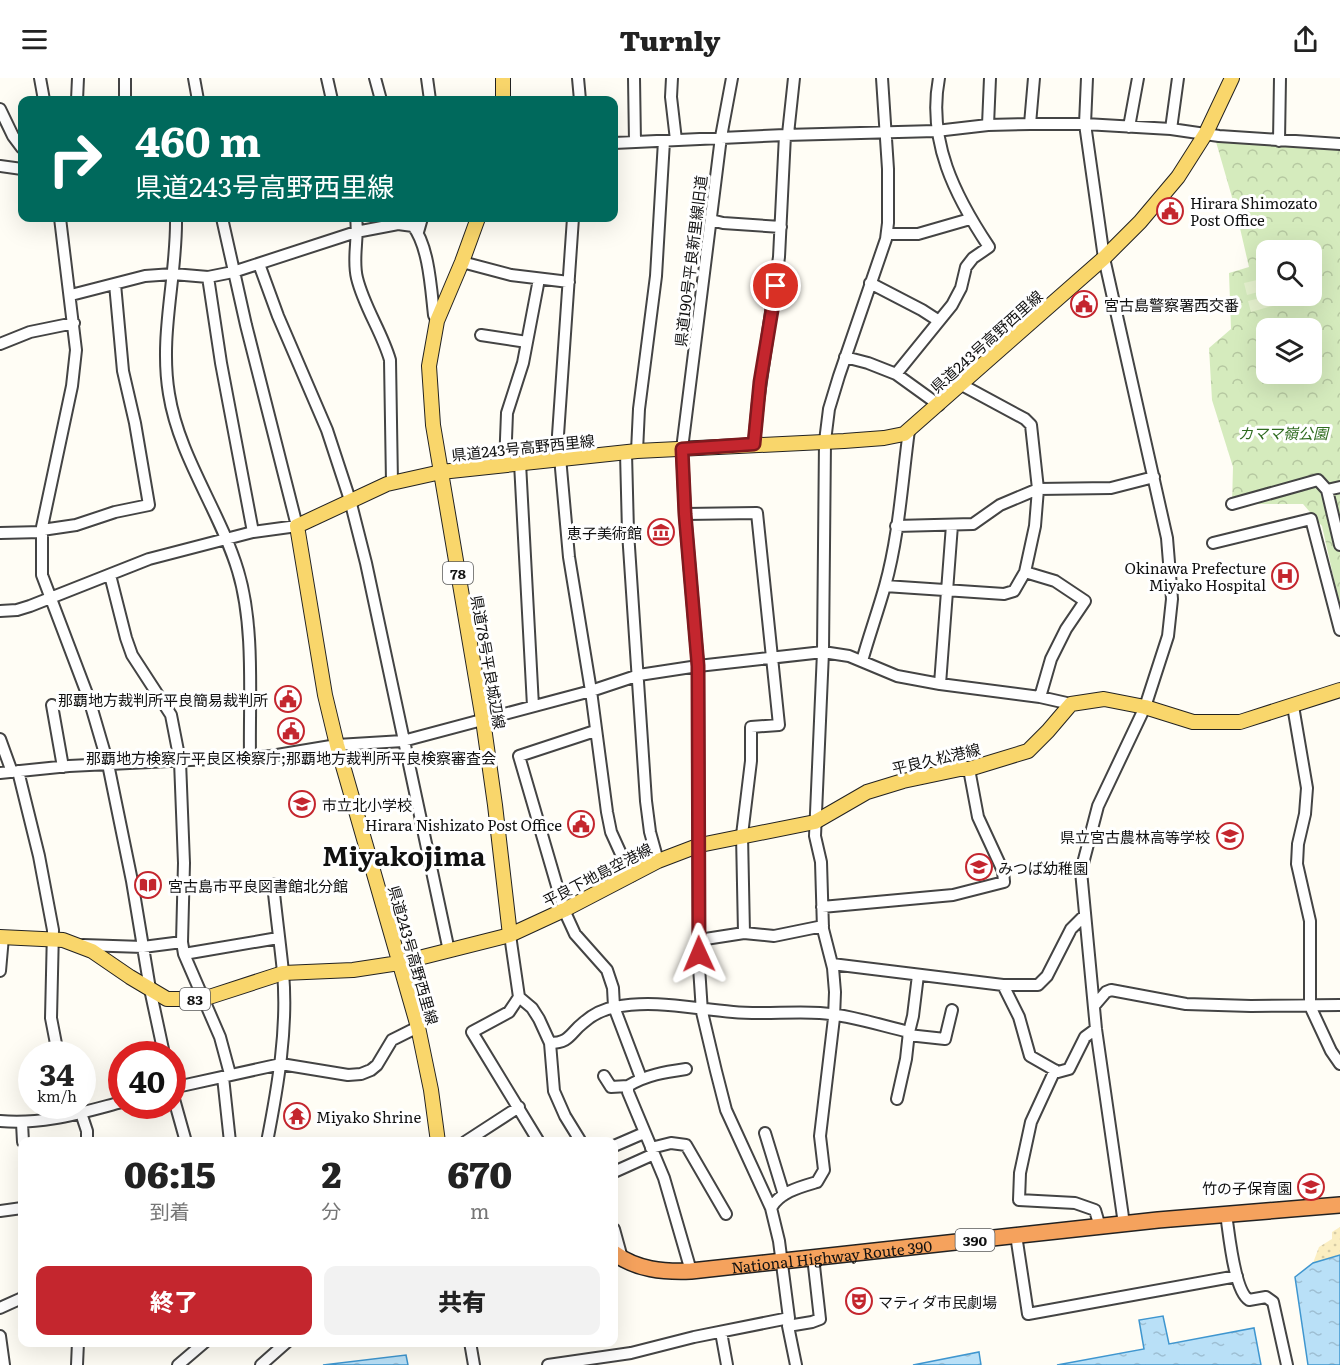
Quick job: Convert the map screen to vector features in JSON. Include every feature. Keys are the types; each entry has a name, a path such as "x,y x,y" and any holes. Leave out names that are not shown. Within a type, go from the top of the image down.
{"highway":[{"name":"National Highway Route 390","path":"618,1256 641,1267 692,1271 1016,1235 1340,1205"}],"main road":[{"path":"503,78 503,96"},
{"name":"県道243号高野西里線","path":"437,1137 431,1090 418,1027 337,745 325,695 297,526 392,483 441,472 631,452 884,438 904,434 1104,258 1140,222 1178,177 1206,133 1232,78"},
{"name":"県道78号平良城辺線","path":"477,222 437,321 429,366 433,425 483,720 510,935"},
{"path":"1071,704 1104,699 1145,707 1193,722 1240,722 1340,690"},
{"name":"平良久松港線","path":"700,845 815,822 867,792 903,781 969,769 1028,751 1071,704"},
{"name":"平良下地島空港線","path":"510,935 658,861 700,845"},
{"path":"399,963 510,935"},
{"name":"83","path":"2,937 54,940 75,944 92,951 166,999 203,999 283,973 353,970 399,963"}],"street":[{"path":"40,78 43,96"},
{"path":"77,96 78,78"},
{"path":"125,78 126,96"},
{"path":"194,78 197,96"},
{"path":"327,78 331,96"},
{"path":"375,78 380,96"},
{"path":"427,78 429,96"},
{"path":"578,78 580,96"},
{"path":"634,78 635,142"},
{"path":"658,861 650,832 646,801 628,532 631,452 639,409 656,276 670,141 672,78"},
{"name":"県道190号平良新里線旧道","path":"732,78 721,137 682,449 698,666 699,940 702,1009 726,1110 771,1208 779,1241 788,1322 796,1365"},
{"path":"754,444 760,382 776,286 787,134 794,78"},
{"path":"771,1208 774,1201 784,1195 817,1182 824,1170 820,1136 835,992 832,964 823,926 821,862 815,836 823,652 825,441 829,409 887,234 888,169 882,78"},
{"path":"896,374 939,321 961,288 966,267 973,258 989,247 970,219 953,186 936,131 936,90 939,78"},
{"path":"988,125 990,78"},
{"path":"1030,124 1034,78"},
{"path":"1087,78 1085,124 1104,258 1167,538 1172,599 1167,636 1145,707 1098,806 1081,871 1096,1029 1124,1224"},
{"path":"1129,128 1138,78"},
{"path":"1171,129 1178,78"},
{"path":"1279,141 1280,78"},
{"path":"0,109 18,143"},
{"path":"618,143 787,134 936,131 988,125 1085,124 1340,144"},
{"path":"0,166 18,168"},
{"path":"887,234 918,234 970,219"},
{"path":"711,220 781,227"},
{"path":"60,222 76,350 72,386 42,531 42,576 90,699 108,764 161,1041"},
{"path":"176,222 173,274 165,344 169,396 187,455 193,463 238,571 247,617 250,757"},
{"path":"0,611 17,610 149,559 253,532 297,526 233,272 223,222"},
{"path":"356,222 354,262 357,280 370,314 385,342 390,360 392,483"},
{"path":"418,232 421,222"},
{"path":"573,222 558,414 559,458 569,557 611,832 631,876"},
{"path":"71,295 145,276 173,274 208,277 233,272 356,232 398,224 413,226 418,232 426,257 434,315 437,321"},
{"path":"462,262 511,275 569,282"},
{"path":"259,264 278,316 327,430 351,500 449,951"},
{"path":"208,277 221,363 253,532"},
{"path":"533,706 507,413 523,363 539,279"},
{"path":"870,283 939,321"},
{"path":"0,533 42,531 76,525 115,512 149,505 135,423 123,371 115,284"},
{"path":"0,344 30,332 74,323"},
{"path":"481,335 527,342"},
{"path":"845,357 896,374 939,405"},
{"path":"885,586 1009,594 1014,591 1025,572 1035,526 1038,489 1031,425 1025,419 962,385"},
{"path":"861,661 885,586 909,430"},
{"path":"896,526 973,524 1000,505 1038,489 1111,488 1154,477"},
{"path":"1232,504 1318,480 1327,490 1340,545"},
{"path":"1327,490 1340,487"},
{"path":"685,514 757,513 779,725 751,727 751,761 742,835 744,933"},
{"path":"1214,543 1311,519 1340,630"},
{"path":"940,684 952,525"},
{"path":"1025,572 1055,581 1085,601 1066,629 1051,659 1040,697"},
{"path":"110,574 132,655 171,714 180,761 184,863 183,948 220,1037 227,1075 230,1137"},
{"path":"0,773 108,764 271,756 337,745 403,741 591,691 639,675 823,652 849,656 897,676 1040,697 1071,704"},
{"path":"52,705 63,767"},
{"path":"1293,706 1307,788 1297,864 1310,921 1310,1006 1331,1051 1340,1064"},
{"path":"595,731 519,756 564,910 575,934 606,970 613,988 614,1007 640,1078"},
{"path":"0,739 15,772 39,856 54,940 51,1018 55,1041"},
{"path":"822,907 953,895 1004,882 1003,871 978,817 969,769"},
{"path":"268,1137 281,1064 283,973 273,884"},
{"path":"832,964 1003,985 1038,985 1047,976 1071,929 1085,915"},
{"path":"699,940 744,933 774,936 823,926"},
{"path":"510,935 519,997 532,1008 550,1043 554,1091 578,1137"},
{"path":"0,971 2,937"},
{"path":"75,944 183,948 278,938"},
{"path":"897,1098 913,1016 918,975"},
{"path":"1003,985 1019,1017 1029,1056 1058,1072 1069,1069 1085,1037 1096,1029"},
{"path":"1094,1006 1106,992 1111,990 1186,1004 1340,1005"},
{"path":"519,997 509,1012 472,1032 536,1137"},
{"path":"550,1043 558,1043 571,1037 581,1024 598,1013 614,1007 648,1003 757,1014 818,1012 834,1014 908,1034 945,1039 952,1010"},
{"path":"186,1086 281,1064 348,1075 361,1074 377,1065 392,1040 418,1027"},
{"path":"604,1076 611,1087 628,1086 640,1078 663,1072 686,1070"},
{"path":"1055,1070 1032,1122 1020,1173 1019,1200 1076,1203 1095,1210 1100,1227"},
{"path":"628,1086 628,1092 644,1133 664,1178 692,1271"},
{"path":"473,1137 519,1107"},
{"path":"0,1121 22,1123 55,1119"},
{"path":"82,1119 86,1137"},
{"path":"180,1119 185,1137"},
{"path":"22,1123 23,1137"},
{"path":"618,1144 644,1133"},
{"path":"765,1133 784,1195"},
{"path":"618,1170 671,1143 686,1145 726,1214"},
{"path":"0,1211 18,1209"},
{"path":"1226,1214 1237,1276 1246,1299 1266,1298 1273,1302 1287,1365"},
{"path":"1016,1235 1028,1314 1237,1276"},
{"path":"548,1365 631,1353 721,1332 788,1322 812,1322 820,1318 813,1257"},
{"path":"0,1308 18,1301"},
{"path":"721,1332 727,1365"},
{"path":"0,1336 4,1365"},
{"path":"77,1365 78,1347"},
{"path":"178,1365 199,1347"},
{"path":"261,1365 281,1347"},
{"path":"471,1347 474,1365"}],"sand":[{"path":"1340,1227 1340,1255 1313,1263 1319,1247 1332,1239 1332,1232"}],"green space":[{"name":"カママ嶺公園","path":"1214,135 1340,139 1340,606 1322,526 1303,504 1232,504 1233,467 1212,400 1209,348 1231,329 1229,273 1249,267"},
{"path":"1256,280 1256,293 1247,295 1244,283"},
{"path":"1256,299 1256,306 1272,306 1251,312 1248,301"}],"water":[{"path":"1340,1255 1340,1365 1308,1365 1295,1277 1313,1263"},
{"path":"1163,1316 1169,1344 1254,1328 1261,1365 1057,1365 1144,1349 1139,1320"},
{"path":"979,1352 981,1365 913,1365"},
{"path":"406,1355 408,1365 323,1365"}],"place":[{"name":"Hirara Shimozato Post Office","path":"1170,211"},
{"name":"宮古島警察署西交番","path":"1084,304"},
{"name":"恵子美術館","path":"661,532"},
{"name":"Okinawa Prefecture Miyako Hospital","path":"1285,576"},
{"name":"那覇地方裁判所平良簡易裁判所","path":"288,699"},
{"name":"那覇地方検察庁平良区検察庁;那覇地方裁判所平良検察審査会","path":"291,731"},
{"name":"市立北小学校","path":"302,804"},
{"name":"Hirara Nishizato Post Office","path":"581,824"},
{"name":"県立宮古農林高等学校","path":"1230,836"},
{"name":"みつば幼稚園","path":"979,867"},
{"name":"宮古島市平良図書館北分館","path":"148,885"},
{"name":"Miyako Shrine","path":"297,1116"},
{"name":"竹の子保育園","path":"1311,1187"},
{"name":"マティダ市民劇場","path":"859,1301"}],"district":[{"name":"Miyakojima","path":"404,854"}],"route":[{"path":"699,954 698,666 682,449 754,444 760,382 776,286"}]}
